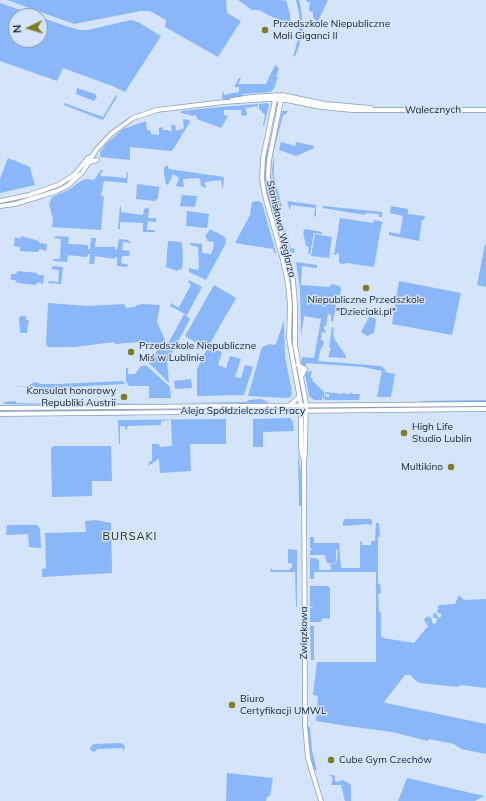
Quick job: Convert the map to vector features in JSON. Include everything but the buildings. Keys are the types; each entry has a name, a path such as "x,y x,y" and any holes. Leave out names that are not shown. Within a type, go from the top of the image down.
{"street":[{"name":"Stanisława Węglarza","path":"275,97 263,158 262,179 287,280 290,305 289,339 301,405"},
{"name":"Walecznych","path":"92,156 108,136 123,124 139,116 161,109 224,102 244,98 281,97 379,110 486,110"},
{"name":"Stanisława Węglarza","path":"281,97 269,160 268,176 270,192 293,280 295,300 295,345 306,411"},
{"path":"0,206 24,201 62,189 77,178 90,162 92,156"},
{"path":"0,201 29,195 58,185 76,173 88,158 92,156"},
{"path":"90,162 97,160"},
{"path":"290,405 300,396"},
{"name":"Aleja Spółdzielczości Pracy","path":"0,408 486,404"},
{"name":"Związkowa","path":"301,405 301,448 304,463"},
{"name":"Aleja Spółdzielczości Pracy","path":"0,414 486,409"},
{"path":"290,411 301,419"},
{"name":"Związkowa","path":"306,411 304,463 305,729 308,758 321,801"}],"shaded area":[{"path":"7,0 226,0 227,13 241,21 218,57 165,27 166,20 150,11 141,11 74,24 48,15 48,8 29,8"},
{"path":"238,0 286,0 290,14 291,27 259,10 252,10"},
{"path":"296,0 299,0 301,8 303,29 299,46 295,56 293,57 299,35 300,23"},
{"path":"306,0 328,0 317,23 313,17 313,12 309,11 310,2 307,2"},
{"path":"0,3 15,8 8,8 8,48 48,48 48,20 79,30 88,30 131,20 138,22 161,36 125,92 63,68 57,81 0,61"},
{"path":"275,65 279,68 276,77 278,77 271,92 243,94 243,96 225,100 222,98 223,91 225,95 239,92 239,87 234,87 239,78 241,78 238,84 266,84"},
{"path":"77,88 97,96 94,101 76,94"},
{"path":"116,95 117,97 103,120 64,105 64,103 103,117"},
{"path":"267,103 269,105 264,126 265,115 259,109 259,104"},
{"path":"258,104 258,109 257,106 246,108 245,106 247,115 242,116 241,110 224,110 224,115 228,116 221,128 197,119 196,115 192,116 181,113 181,111"},
{"path":"282,111 288,111 285,115 283,115 272,158 271,173 273,189 289,248 288,249 270,178 271,157"},
{"path":"183,119 189,120 190,122 172,151 130,147 130,160 100,157 100,152 107,143 123,129 146,121 147,130 150,130 151,134 159,135 159,128 162,127 163,130 169,131 172,131 171,125 175,125 176,131 184,128"},
{"path":"269,139 266,176 276,224 266,194 264,176 264,164"},
{"path":"281,142 295,146 296,142 314,146 314,148 296,156 279,150"},
{"path":"274,154 274,178 282,206 279,207 273,182 272,169"},
{"path":"8,158 30,167 35,185 0,193 0,179"},
{"path":"167,165 169,169 224,177 223,188 221,180 205,182 206,188 201,186 200,179 198,178 184,179 184,187 176,186 179,178 173,174 168,185 166,184 164,173 164,168"},
{"path":"101,170 103,170 100,175 104,177 126,178 128,172 127,183 104,181 101,196 104,196 101,230 52,227 53,218 49,205 52,197 68,190 81,181 86,179 94,180"},
{"path":"137,184 160,187 158,198 155,201 136,199"},
{"path":"182,195 197,196 195,207 180,206"},
{"path":"258,201 262,203 276,253 275,254 273,249 235,243 250,215 252,202"},
{"path":"287,201 316,205 316,216 314,217 315,208 291,205 290,211"},
{"path":"120,206 121,212 143,215 144,209 149,208 148,218 156,218 156,222 148,221 147,230 155,230 155,232 143,232 143,223 120,222 120,229 118,229"},
{"path":"323,206 382,212 382,217 379,217 379,214 366,213 365,215 323,208"},
{"path":"391,206 408,209 408,214 425,216 424,220 422,220 419,241 389,235 389,232 400,234 403,216 390,213"},
{"path":"187,211 209,214 207,228 186,226"},
{"path":"282,218 291,249 294,248 295,252 291,253"},
{"path":"340,218 373,223 374,220 383,222 374,267 339,263 339,254 337,253 334,255"},
{"path":"210,229 225,237 226,243 206,280 189,272 189,268 198,270 199,267 198,247 190,245 190,243 202,244 202,253 211,254 214,242 207,241 205,237"},
{"path":"305,229 322,232 322,234 314,233 310,254 308,254 309,247 306,246 303,232"},
{"path":"315,234 332,237 329,258 311,256"},
{"path":"21,236 39,241 39,243 47,244 46,251 40,249 38,252 20,251 20,247 14,246 15,237 20,239"},
{"path":"56,236 69,237 68,244 87,245 88,249 90,249 91,238 96,238 95,247 115,247 115,250 117,250 119,239 128,240 131,243 123,242 122,250 130,251 129,256 122,256 121,263 129,265 126,267 117,266 117,257 115,257 115,259 95,256 94,264 89,264 90,254 88,254 87,257 68,255 67,262 54,261 52,259 60,259 61,239 54,238"},
{"path":"168,241 181,242 182,244 182,270 179,269 177,271 166,267"},
{"path":"485,244 486,245 486,287 477,285"},
{"path":"296,262 317,265 317,268 302,266 301,285 330,287 331,284 341,288 340,295 338,295 333,322 331,321 331,315 328,314 326,326 324,326 324,330 326,330 325,333 322,332 321,340 324,341 318,361 381,366 386,370 385,372 395,374 391,397 377,397 382,371 363,367 306,363 306,365 303,366 301,363 302,357 314,358 321,319 304,316 301,337 300,289"},
{"path":"53,266 63,267 61,284 48,283 49,281 58,282 59,270 51,269"},
{"path":"18,271 44,275 43,284 37,282 36,285 17,283 15,280 11,280 11,274 16,274"},
{"path":"189,280 202,287 187,315 170,306 171,303 179,307 191,285 188,282"},
{"path":"399,281 461,293 452,335 392,324"},
{"path":"214,285 236,298 208,347 222,352 218,365 226,368 230,356 241,359 235,377 241,378 245,365 253,367 244,395 197,396 197,369 207,349 185,336"},
{"path":"48,303 88,306 124,304 126,308 135,307 142,304 160,305 157,322 166,342 169,342 184,314 190,319 167,362 169,383 148,362 157,351 156,343 143,344 140,342 115,344 114,342 75,347 48,347 46,344"},
{"path":"21,316 26,316 26,320 29,320 27,333 20,332 19,318"},
{"path":"369,317 375,318 376,321 374,333 367,336 361,332"},
{"path":"284,320 285,357 292,392 291,397 248,396 262,347 270,344 276,344"},
{"path":"332,327 334,328 333,334 335,340 346,358 328,357 331,348 329,347"},
{"path":"143,365 147,366 170,387 171,398 149,398 149,386 129,386 126,381 126,368 128,368 128,374 135,374"},
{"path":"312,371 310,378 313,378 312,380 324,392 324,395 328,396 322,397 322,400 314,400 309,396 305,374 306,372"},
{"path":"191,379 192,388 175,389 174,381"},
{"path":"123,381 125,384 51,388 14,386 26,386 32,384 33,382 40,384 58,384"},
{"path":"344,391 345,394 349,394 351,392 353,394 360,394 359,400 323,399 323,397 329,397 329,394 325,394 325,392 343,394"},
{"path":"261,399 269,402 177,403 246,402 249,400"},
{"path":"486,400 486,402 420,402 420,401"},
{"path":"15,401 17,403 55,404 171,403 55,405 3,404 5,402"},
{"path":"170,408 119,410 4,412 48,410"},
{"path":"259,414 24,416 28,415"},
{"path":"290,418 293,422 294,431 263,432 263,447 253,447 253,419"},
{"path":"226,419 226,444 190,444 191,471 160,473 159,459 148,466 150,461 152,461 152,444 159,444 160,447 172,446 171,420 161,421 161,425 128,426 127,429 125,429 125,426 120,426 119,444 118,420"},
{"path":"111,446 112,481 92,481 92,496 52,497 51,450 52,447"},
{"path":"298,452 301,473 302,506 299,506"},
{"path":"345,519 370,519 372,520 372,524 370,526 369,524 343,526"},
{"path":"96,520 111,523 112,573 42,577 42,569 46,568 45,533 86,532 85,521"},
{"path":"376,523 379,523 380,536 378,538 378,584 380,583 381,593 378,594 379,612 381,613 381,635 383,638 414,643 428,626 424,620 425,618 429,616 432,619 432,623 435,624 437,620 436,618 433,618 433,613 437,614 438,618 441,617 441,614 437,611 439,608 437,607 439,605 455,604 459,595 464,600 486,599 486,688 421,683 416,681 410,675 405,675 384,702 486,724 486,754 461,749 454,744 429,739 428,741 392,732 316,721 318,696 313,695 317,662 376,662 376,572 314,572 314,579 310,579 310,558 319,560 319,570 331,570 329,565 334,564 337,561 338,549 336,550 336,561 333,564 327,563 325,555 310,555 310,551 312,550 310,548 310,537 314,537 314,543 339,543 341,568 360,568 360,542 362,541 362,545 371,545 371,541 375,541"},
{"path":"7,525 37,525 40,529 41,548 29,547 28,534 6,535"},
{"path":"288,549 297,550 297,607 295,572 271,572 270,570 271,568 272,570 290,570 290,568 292,568 292,563 288,563"},
{"path":"310,586 327,586 330,588 330,619 323,618 321,622 310,622 310,608 314,607 310,606"},
{"path":"310,626 314,626 314,660 311,660"},
{"path":"308,727 310,727 312,750 317,771 313,768"},
{"path":"121,743 125,746 124,751 122,748 97,749 93,752 90,749 94,744"},
{"path":"227,773 273,778 270,796 267,797 266,801 226,801"},
{"path":"328,774 335,776 335,781 337,782 342,780 351,785 351,801 345,801 341,785 331,785 333,778"},
{"path":"407,778 484,796 475,801 398,801"}],"place":[{"name":"Przedszkole Niepubliczne Mali Giganci II","path":"265,30"},
{"name":"Niepubliczne Przedszkole \"Dzieciaki.pl\"","path":"366,288"},
{"name":"Przedszkole Niepubliczne Miś w Lublinie","path":"131,352"},
{"name":"Konsulat honorowy Republiki Austrii","path":"124,397"},
{"name":"High Life Studio Lublin","path":"404,433"},
{"name":"Multikino","path":"451,467"},
{"name":"Biuro Certyfikacji UMWL","path":"232,705"},
{"name":"Cube Gym Czechów","path":"331,760"}],"district":[{"name":"BURSAKI","path":"130,537"}]}
